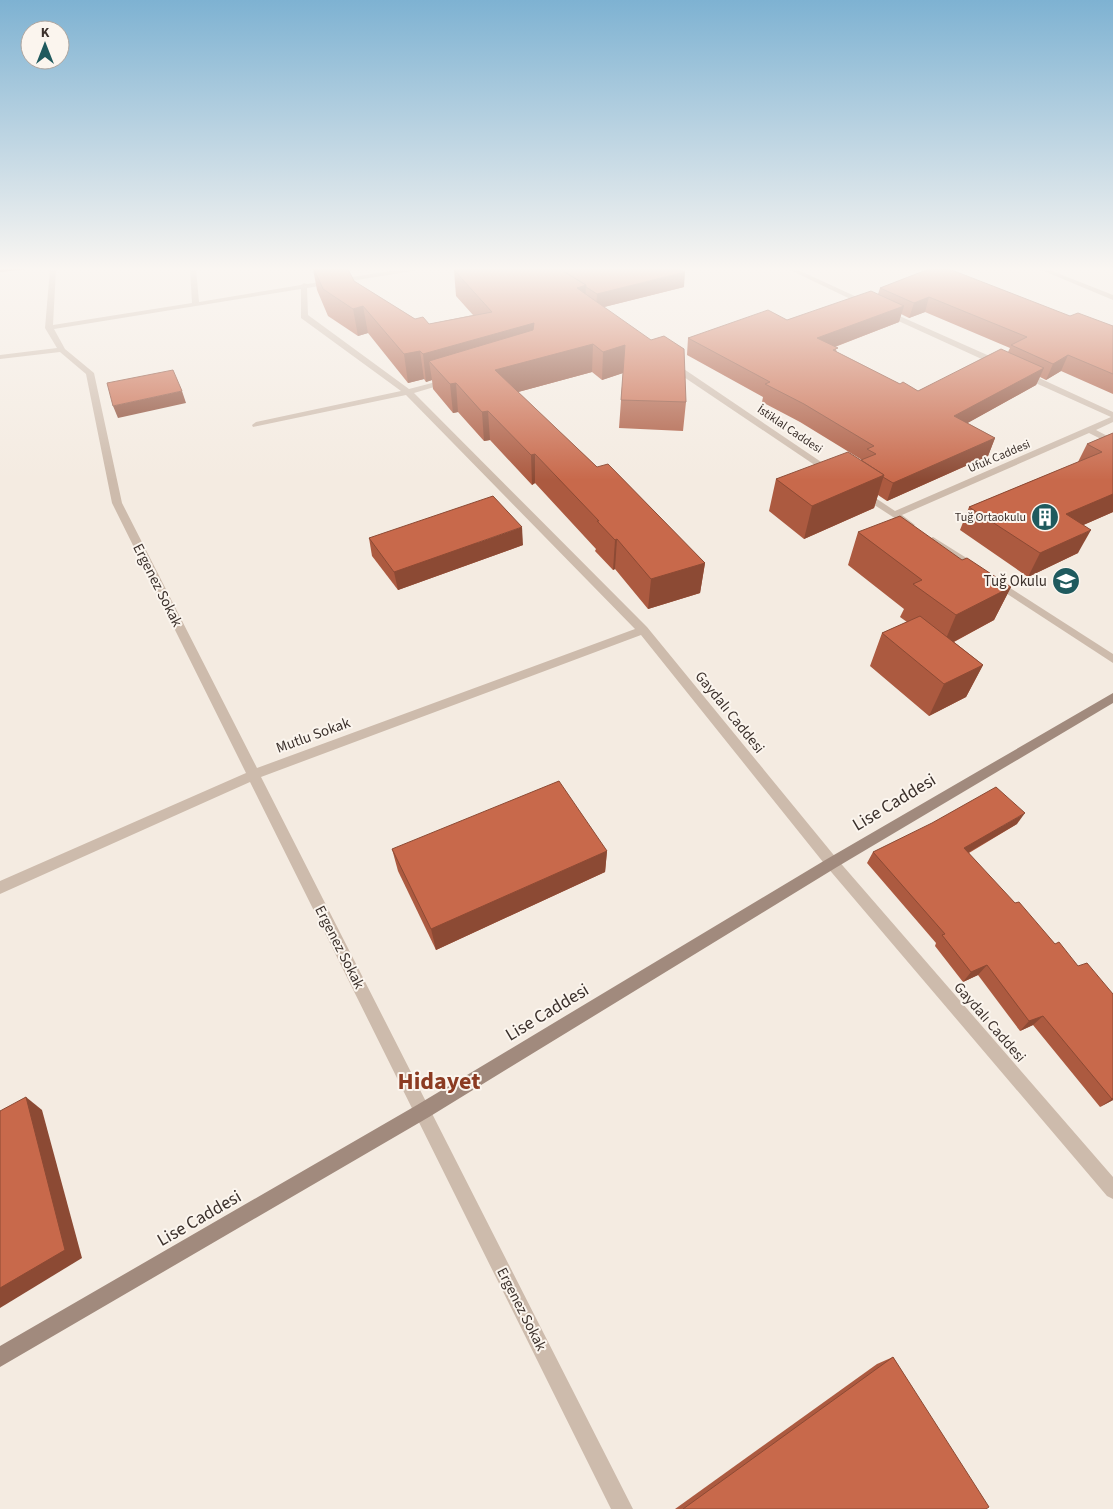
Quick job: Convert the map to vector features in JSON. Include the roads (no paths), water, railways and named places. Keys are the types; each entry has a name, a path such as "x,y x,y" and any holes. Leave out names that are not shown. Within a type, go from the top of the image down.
{"street":[{"path":"0,357 62,350 56,339"},
{"name":"Gaydalı Caddesi","path":"336,339 408,392 643,630 832,862 1113,1190"},
{"path":"946,339 1009,368"},
{"name":"Ergenez Sokak","path":"62,350 90,373 117,503 622,1509"},
{"name":"İstiklal Caddesi","path":"660,357 839,477"},
{"path":"1018,372 1113,417"},
{"path":"256,424 408,392 455,378"},
{"name":"Ufuk Caddesi","path":"894,515 1090,430 1113,417"},
{"path":"1090,430 1113,442"},
{"path":"855,488 1113,659"},
{"name":"Mutlu Sokak","path":"0,888 253,775 643,630"},
{"name":"Lise Caddesi","path":"0,1357 422,1110 832,862 1113,696"}],"place":[{"name":"Tuğ Ortaokulu","path":"1045,517"},
{"name":"Tuğ Okulu","path":"1066,581"}],"district":[{"name":"Hidayet","path":"439,1081"}]}
